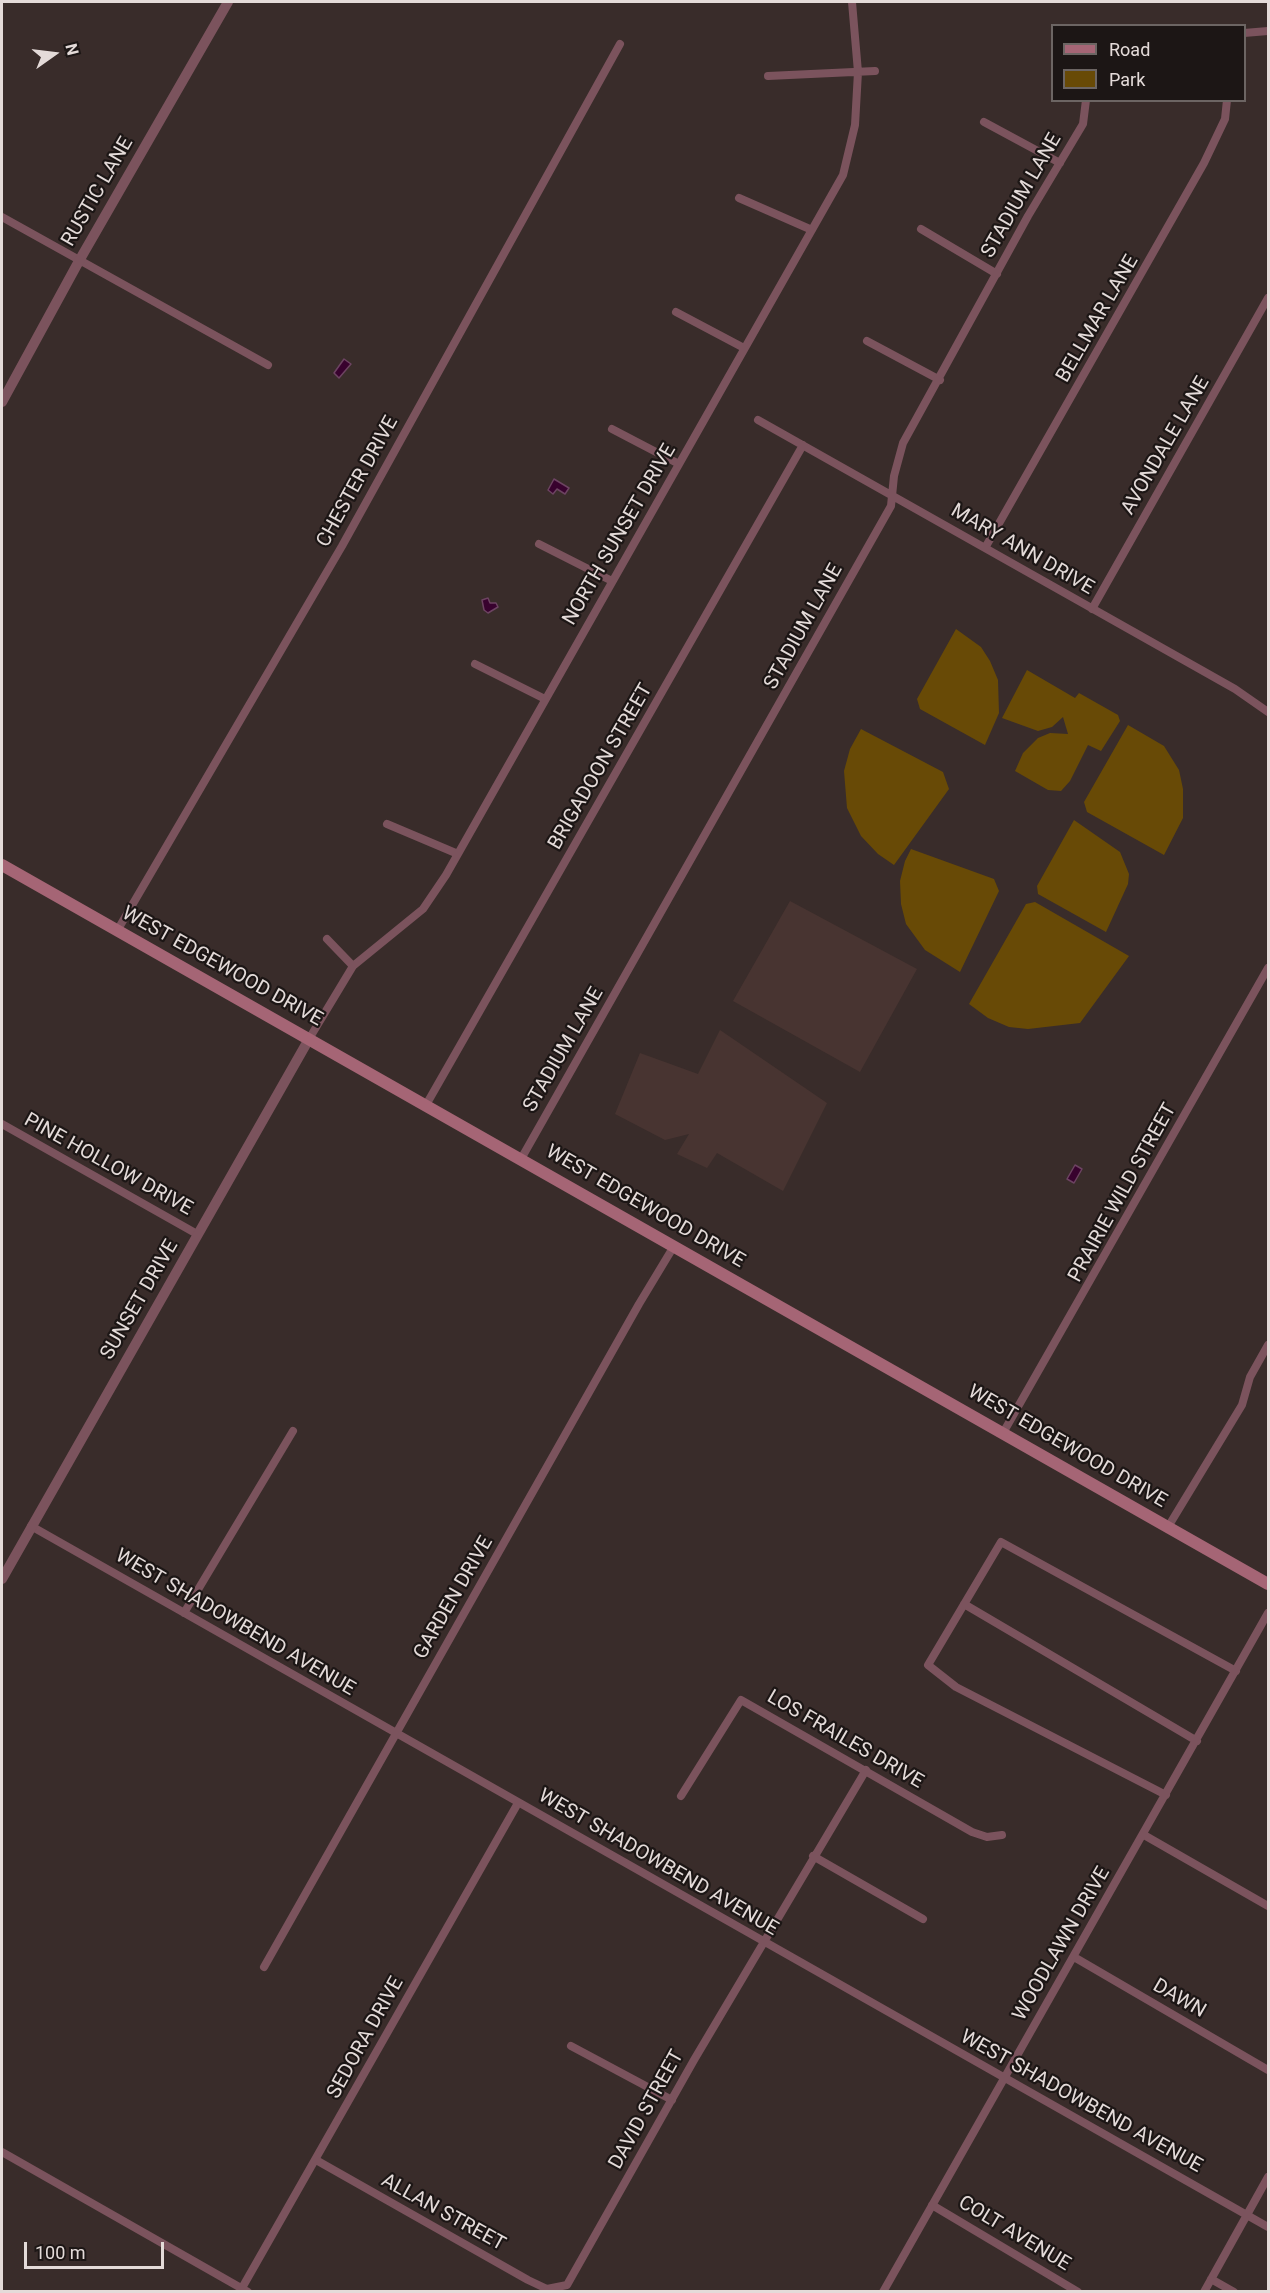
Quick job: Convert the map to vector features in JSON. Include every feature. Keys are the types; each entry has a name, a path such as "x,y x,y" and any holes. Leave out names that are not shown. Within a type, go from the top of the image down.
{"main road":[{"name":"WEST EDGEWOOD DRIVE","path":"2,865 1269,1584"}],"street":[{"name":"RUSTIC LANE","path":"2,402 78,261 228,2"},
{"name":"NORTH SUNSET DRIVE","path":"309,1039 353,966 423,909 458,854 843,175 855,125 858,72 852,2"},
{"path":"1246,33 1269,31"},
{"name":"CHESTER DRIVE","path":"117,931 342,546 620,44"},
{"path":"768,76 875,71"},
{"name":"STADIUM LANE","path":"521,1159 891,506 894,476 903,443 1083,124 1086,102"},
{"name":"BELLMAR LANE","path":"985,548 1204,163 1225,119 1227,102"},
{"path":"984,122 1060,163"},
{"path":"739,198 812,230"},
{"path":"2,217 268,365"},
{"path":"921,229 997,274"},
{"name":"AVONDALE LANE","path":"1092,609 1269,298"},
{"path":"676,312 744,348"},
{"path":"867,341 940,380"},
{"name":"MARY ANN DRIVE","path":"758,420 1235,689 1269,712"},
{"path":"612,429 679,464"},
{"name":"BRIGADOON STREET","path":"426,1105 803,444"},
{"path":"539,544 612,581"},
{"path":"475,664 545,699"},
{"path":"387,824 458,854"},
{"path":"327,939 353,966"},
{"name":"PRAIRIE WILD STREET","path":"1003,1433 1269,968"},
{"name":"SUNSET DRIVE","path":"2,1579 309,1039"},
{"name":"PINE HOLLOW DRIVE","path":"2,1124 198,1234"},
{"name":"GARDEN DRIVE","path":"264,1967 674,1246"},
{"path":"1168,1527 1242,1405 1250,1377 1269,1345"},
{"path":"183,1613 293,1431"},
{"name":"WEST SHADOWBEND AVENUE","path":"31,1526 1269,2227"},
{"path":"1166,1795 956,1687 928,1665 1001,1542 1236,1671"},
{"path":"964,1604 1197,1741"},
{"name":"WOODLAWN DRIVE","path":"883,2292 1269,1613"},
{"name":"LOS FRAILES DRIVE","path":"681,1796 741,1700 972,1832 987,1837 1002,1835"},
{"name":"DAVID STREET","path":"555,2289 567,2285 763,1942 866,1770"},
{"name":"SEDORA DRIVE","path":"245,2290 518,1803"},
{"path":"1144,1835 1269,1906"},
{"path":"813,1856 923,1919"},
{"name":"DAWN","path":"1074,1957 1269,2070"},
{"path":"571,2046 672,2100"},
{"path":"2,2152 245,2290"},
{"name":"ALLAN STREET","path":"316,2160 528,2280 547,2289 555,2289"},
{"path":"1204,2292 1269,2177"},
{"name":"COLT AVENUE","path":"932,2205 1078,2292"},
{"path":"1211,2279 1234,2292"}],"shaded area":[{"path":"344,359 351,364 339,378 334,373"},
{"path":"554,479 569,488 565,494 557,489 553,494 548,490"},
{"path":"488,598 490,603 496,603 498,607 488,613 484,610 482,600"},
{"path":"790,901 917,969 860,1072 733,1001"},
{"path":"720,1030 827,1103 783,1191 717,1153 707,1168 677,1154 689,1134 665,1140 615,1114 640,1053 698,1074"},
{"path":"1075,1165 1082,1169 1074,1183 1067,1179"}],"green space":[{"path":"956,629 981,647 998,680 999,713 985,745 920,709 917,699"},
{"path":"1027,670 1075,698 1079,693 1118,715 1120,721 1101,751 1088,745 1070,781 1061,791 1048,790 1015,771 1023,753 1038,738 1050,733 1068,734 1063,717 1052,727 1038,731 1002,718"},
{"path":"1128,725 1164,746 1179,770 1183,789 1183,818 1164,855 1087,812 1084,802"},
{"path":"861,729 943,772 949,789 894,865 878,854 861,836 847,808 844,771 850,749"},
{"path":"1074,820 1120,852 1129,874 1128,884 1106,932 1038,894 1037,886"},
{"path":"911,849 994,879 999,891 960,972 925,950 906,924 901,904 900,881"},
{"path":"1035,902 1129,956 1080,1023 1028,1029 1009,1027 988,1018 969,1004 1026,904"}]}
